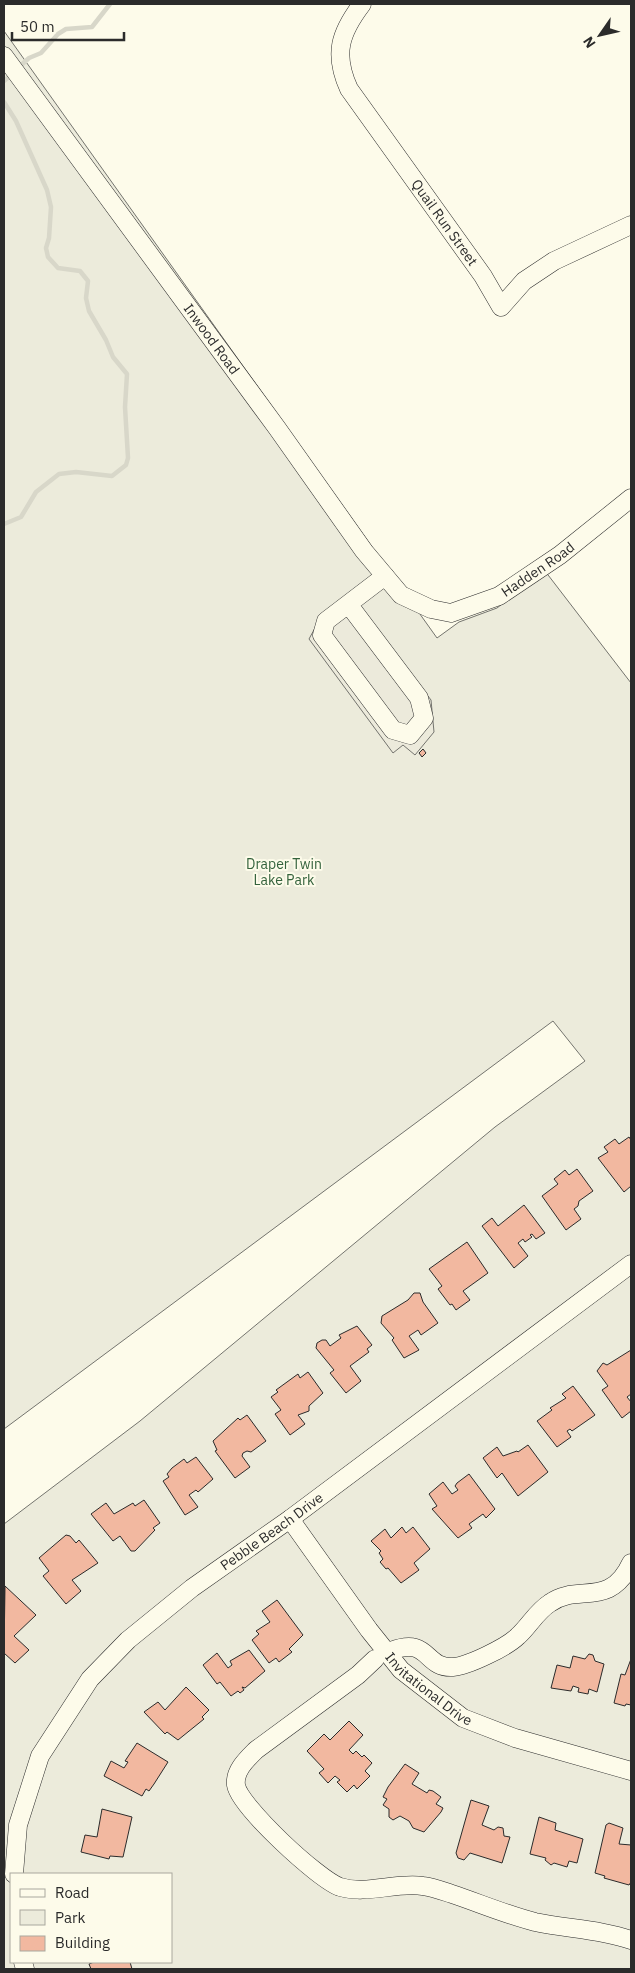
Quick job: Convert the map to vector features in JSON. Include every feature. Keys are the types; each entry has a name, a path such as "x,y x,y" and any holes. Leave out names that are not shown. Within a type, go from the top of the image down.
{"street":[{"name":"Quail Run Street","path":"362,4 350,20 339,46 341,72 349,89 483,276 501,307 524,281 554,261 631,224"},
{"name":"Inwood Road","path":"4,56 277,428 364,551 401,595 431,609"},
{"name":"Hadden Road","path":"431,609 451,613 499,596 560,555 631,498"},
{"path":"348,605 419,698 424,718 410,735 393,730 322,635 326,622 385,576"},
{"name":"Pebble Beach Drive","path":"14,1873 18,1825 40,1756 90,1679 128,1640 192,1588 290,1520 631,1264"},
{"name":"Invitational Drive","path":"290,1520 369,1630 401,1670 463,1718 515,1738 631,1771"},
{"path":"391,1652 409,1645 441,1665 452,1667 466,1664 510,1643 553,1601 568,1596 599,1592 609,1588 623,1578 631,1563"},
{"path":"375,1659 358,1675 256,1750 243,1764 237,1774 236,1787 252,1812 323,1877 340,1887 371,1890 401,1885 424,1886 534,1922 618,1936 631,1940"}],"green space":[{"name":"Draper Twin Lake Park","path":"4,31 437,638 459,622 497,608 545,571 631,683 631,1969 4,1969 4,1524 140,1421 495,1127 585,1061 553,1021 4,1429"}],"shaded area":[{"path":"351,596 431,700 434,732 415,755 403,745 393,753 309,639 321,617"}],"building":[{"path":"423,749 426,753 422,757 419,753"},
{"path":"629,1137 631,1140 631,1186 624,1192 598,1158 608,1152 604,1147 615,1139 619,1144"},
{"path":"577,1169 593,1191 579,1201 578,1206 574,1209 581,1219 566,1230 542,1196 558,1184 554,1179 565,1170 569,1175"},
{"path":"524,1205 545,1233 536,1239 532,1234 530,1235 532,1237 525,1242 523,1239 518,1243 528,1256 514,1268 482,1226 492,1218 498,1226"},
{"path":"467,1242 488,1273 463,1291 470,1300 456,1310 438,1289 442,1286 429,1269"},
{"path":"414,1293 420,1293 423,1302 438,1323 421,1335 418,1330 409,1336 419,1350 404,1358 392,1340 394,1338 381,1323 382,1316 408,1300"},
{"path":"357,1326 372,1345 367,1349 369,1352 350,1366 361,1381 346,1393 330,1373 334,1370 316,1348 317,1343 322,1340 326,1340 330,1346 341,1338 339,1335"},
{"path":"631,1350 631,1394 627,1397 631,1402 631,1411 622,1418 602,1390 608,1386 597,1371 603,1363 607,1365"},
{"path":"308,1372 323,1393 309,1406 309,1411 298,1415 305,1424 290,1435 275,1414 281,1410 271,1397 278,1392 276,1390 298,1374 300,1378"},
{"path":"573,1386 595,1415 572,1431 570,1429 567,1431 571,1437 557,1447 537,1421 552,1410 550,1408 566,1398 562,1394"},
{"path":"247,1415 266,1441 251,1452 243,1453 242,1456 250,1467 235,1478 215,1451 217,1450 213,1441 238,1418 240,1420"},
{"path":"528,1445 548,1472 518,1496 502,1473 497,1478 483,1458 497,1447 503,1456 518,1452"},
{"path":"196,1457 213,1479 198,1492 196,1490 189,1495 198,1507 185,1515 163,1481 169,1477 167,1474 172,1468 184,1459 187,1463"},
{"path":"469,1474 495,1509 486,1518 483,1514 469,1524 472,1528 458,1538 432,1509 437,1506 429,1494 443,1482 452,1494 458,1490 455,1486 457,1483"},
{"path":"144,1500 160,1523 153,1528 155,1530 135,1551 131,1551 120,1536 113,1541 91,1514 106,1503 114,1514 133,1503 135,1506"},
{"path":"402,1527 406,1533 413,1527 430,1549 414,1563 419,1570 401,1583 380,1562 383,1559 379,1553 381,1551 371,1541 385,1529 391,1538"},
{"path":"66,1535 70,1536 76,1543 79,1540 98,1563 72,1580 81,1591 66,1604 43,1576 49,1571 39,1558"},
{"path":"5,1586 36,1615 14,1636 29,1650 15,1663 4,1653"},
{"path":"277,1600 303,1635 289,1649 292,1652 279,1662 276,1658 269,1663 252,1640 259,1634 256,1631 270,1622 262,1611"},
{"path":"249,1650 265,1671 245,1688 242,1687 244,1690 240,1693 238,1691 231,1696 220,1682 217,1684 203,1665 217,1653 228,1668 232,1665 230,1661"},
{"path":"589,1654 593,1655 595,1661 604,1664 597,1692 589,1689 588,1694 578,1692 579,1688 573,1686 571,1691 551,1688 557,1665 570,1668 573,1656 585,1659"},
{"path":"631,1659 631,1705 626,1704 625,1706 614,1703 621,1674 625,1675"},
{"path":"186,1687 209,1710 202,1717 204,1719 178,1740 167,1732 165,1734 144,1712 158,1702 165,1710"},
{"path":"349,1721 363,1735 349,1750 353,1754 356,1751 362,1757 364,1755 372,1763 365,1771 370,1776 357,1789 354,1785 347,1792 337,1782 340,1780 335,1776 328,1783 319,1773 324,1769 307,1751 324,1734 330,1740"},
{"path":"137,1743 168,1762 149,1791 146,1789 142,1796 104,1776 111,1761 124,1768 128,1762 125,1761"},
{"path":"405,1764 419,1773 412,1784 427,1793 429,1790 433,1791 441,1797 436,1804 443,1808 424,1832 413,1828 409,1821 400,1816 393,1820 389,1817 389,1809 383,1805 387,1799 383,1797 388,1787"},
{"path":"471,1800 489,1806 482,1825 494,1830 498,1827 503,1828 504,1836 510,1837 502,1863 470,1853 464,1860 458,1858 456,1853"},
{"path":"102,1809 132,1817 123,1857 110,1856 109,1859 81,1852 85,1835 97,1837"},
{"path":"539,1817 556,1823 555,1830 583,1839 577,1863 569,1861 567,1867 554,1863 551,1865 545,1860 546,1858 530,1854"},
{"path":"609,1823 623,1828 619,1844 631,1845 631,1882 629,1885 604,1878 605,1876 595,1873 606,1825"},
{"path":"130,1963 132,1969 91,1969 89,1964"}],"waterway":[{"path":"18,68 29,58 41,53 58,34 66,29 92,27 110,4"},
{"path":"4,81 12,74"},
{"path":"4,102 16,121 47,190 51,207 49,238 46,248 48,257 58,268 80,271 88,281 86,298 89,311 106,340 113,357 127,374 125,407 128,458 126,465 112,476 76,472 59,474 36,492 21,517 4,524"}]}
